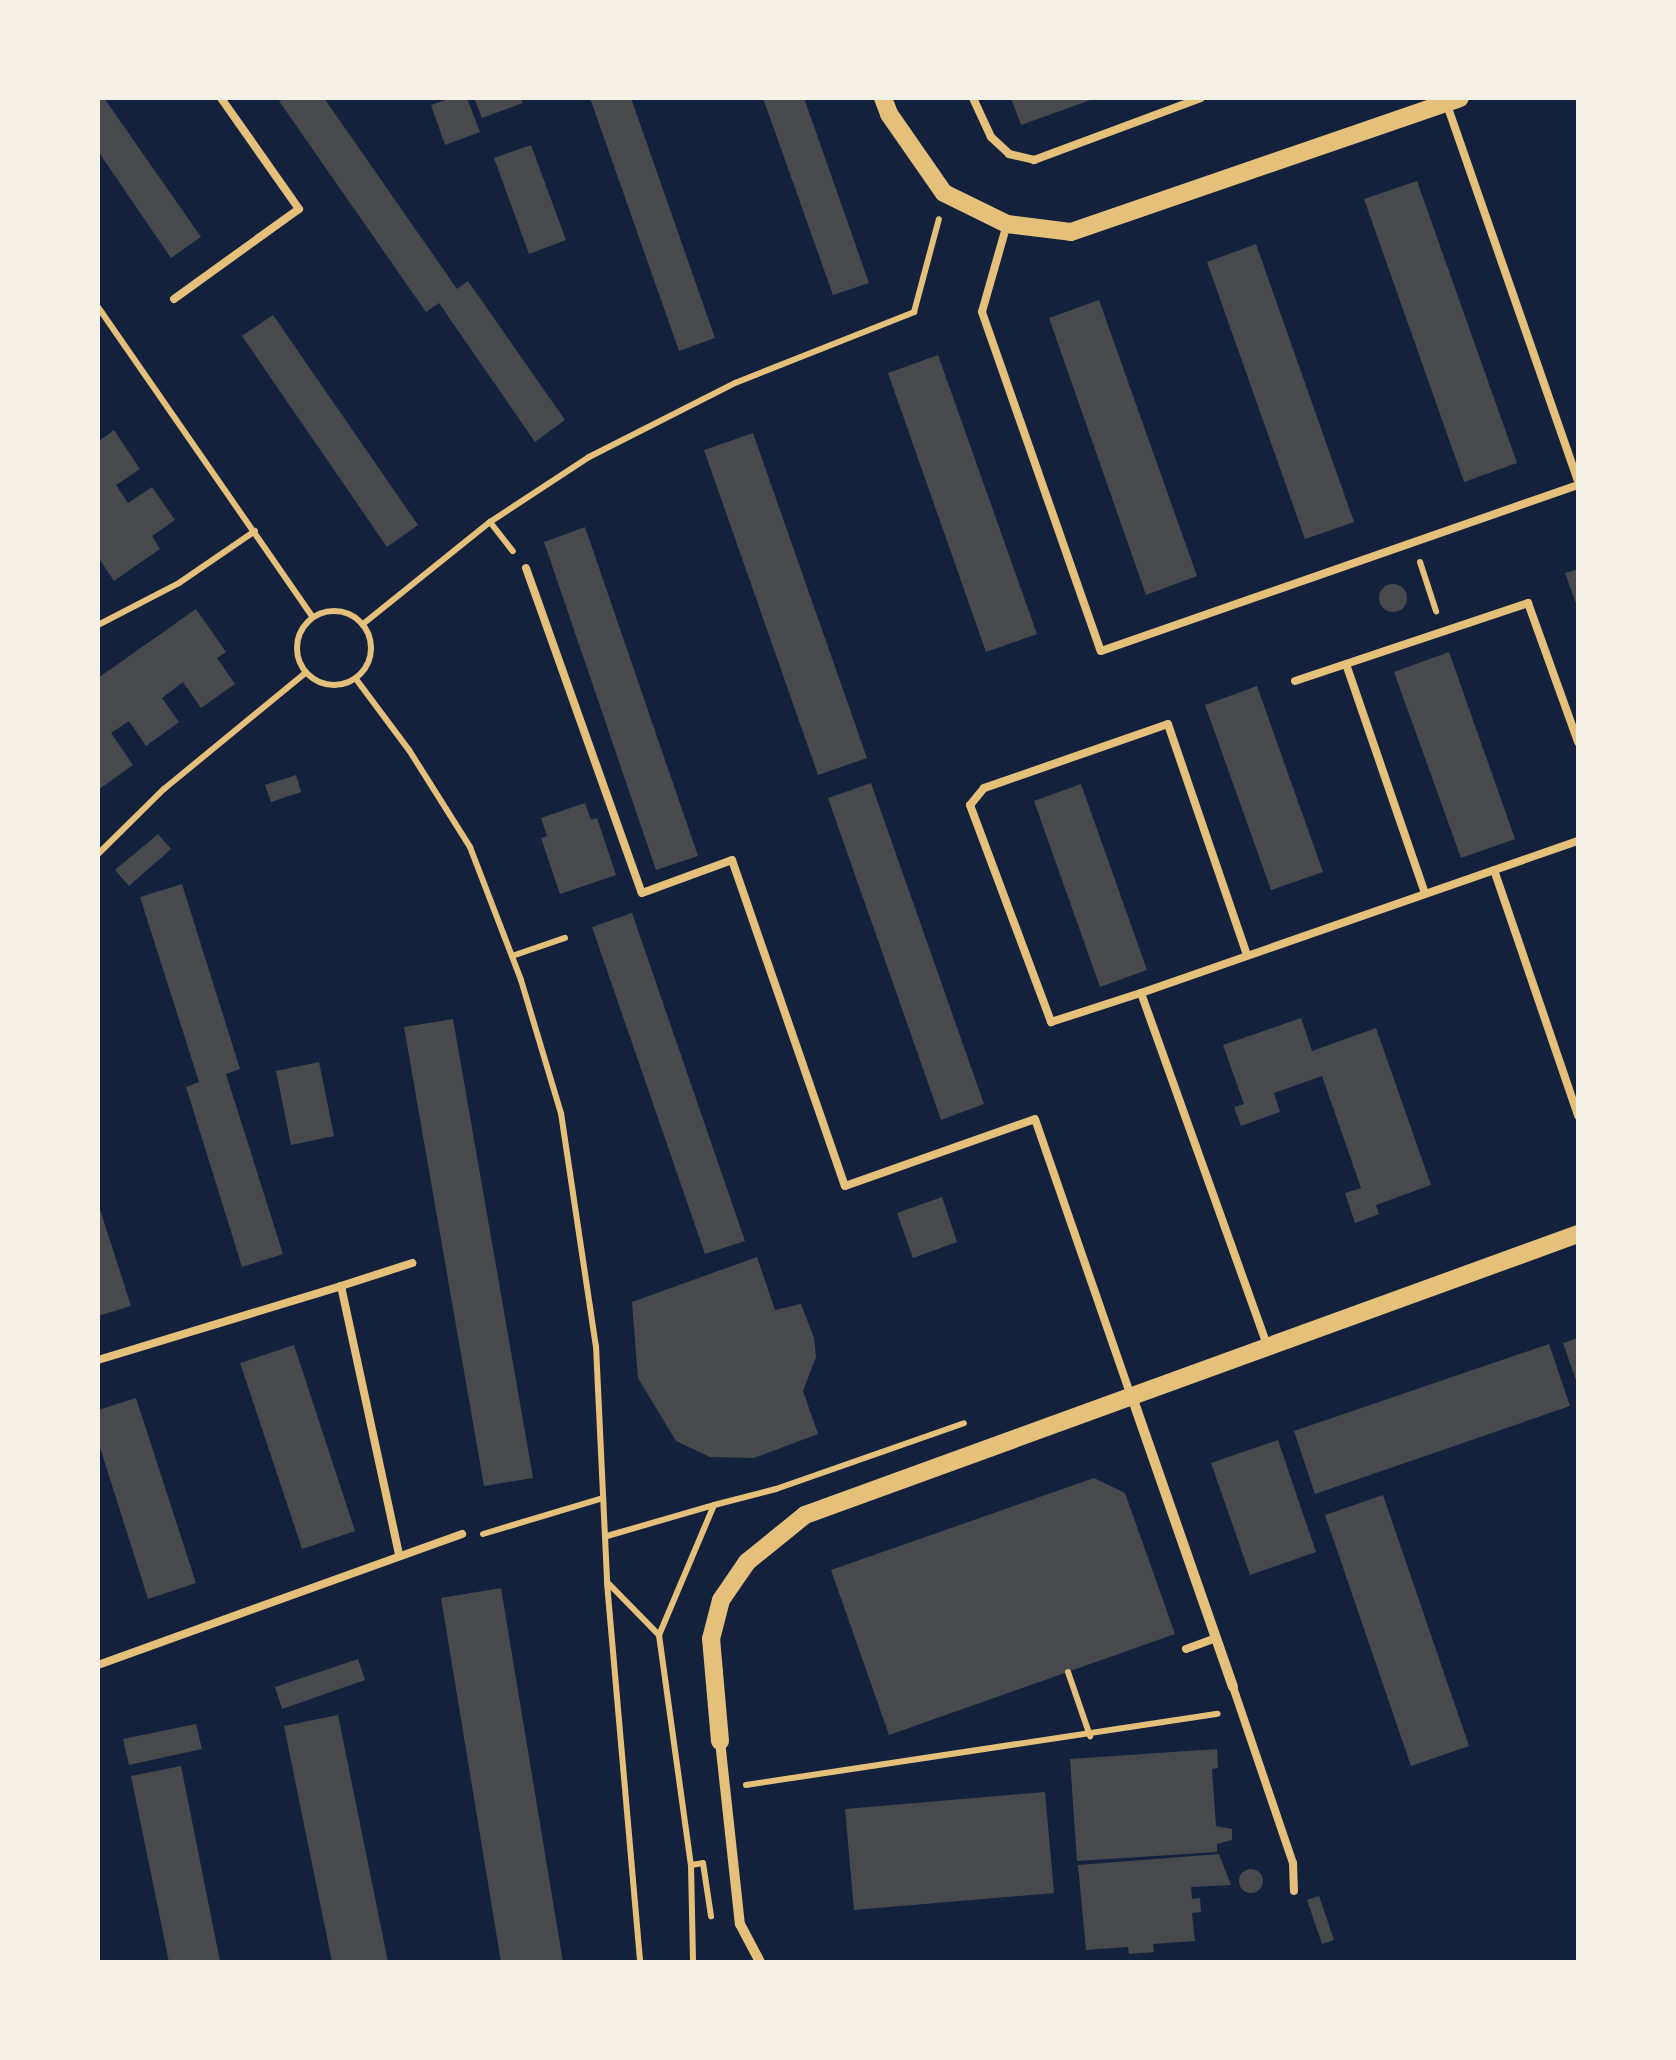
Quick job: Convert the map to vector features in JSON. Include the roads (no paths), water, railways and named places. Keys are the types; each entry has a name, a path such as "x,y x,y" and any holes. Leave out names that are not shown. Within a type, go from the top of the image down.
{"street":[{"path":"884,98 889,114 944,194 1008,224 1071,232 1453,100"},
{"path":"760,1962 740,1924 711,1639 721,1600 748,1562 805,1515 1578,1234"},
{"path":"1130,1394 1233,1687"}],"lane":[{"path":"174,299 298,209 221,98"},
{"path":"973,98 990,137 1009,154 1034,160 1202,98"},
{"path":"1008,224 982,312 1102,651 1578,483 1453,100"},
{"path":"526,568 642,892 732,860 845,1186 1034,1119 1130,1394"},
{"path":"1294,681 1528,603 1578,742"},
{"path":"1346,664 1426,893"},
{"path":"1247,955 1168,724 984,788 970,805 1051,1022 1141,993 1578,841"},
{"path":"1494,870 1578,1116"},
{"path":"1141,993 1267,1345"},
{"path":"98,1360 412,1263"},
{"path":"341,1286 399,1555"},
{"path":"98,1665 462,1534"},
{"path":"1186,1650 1216,1638"},
{"path":"1233,1687 1293,1863 1294,1891"}]}
